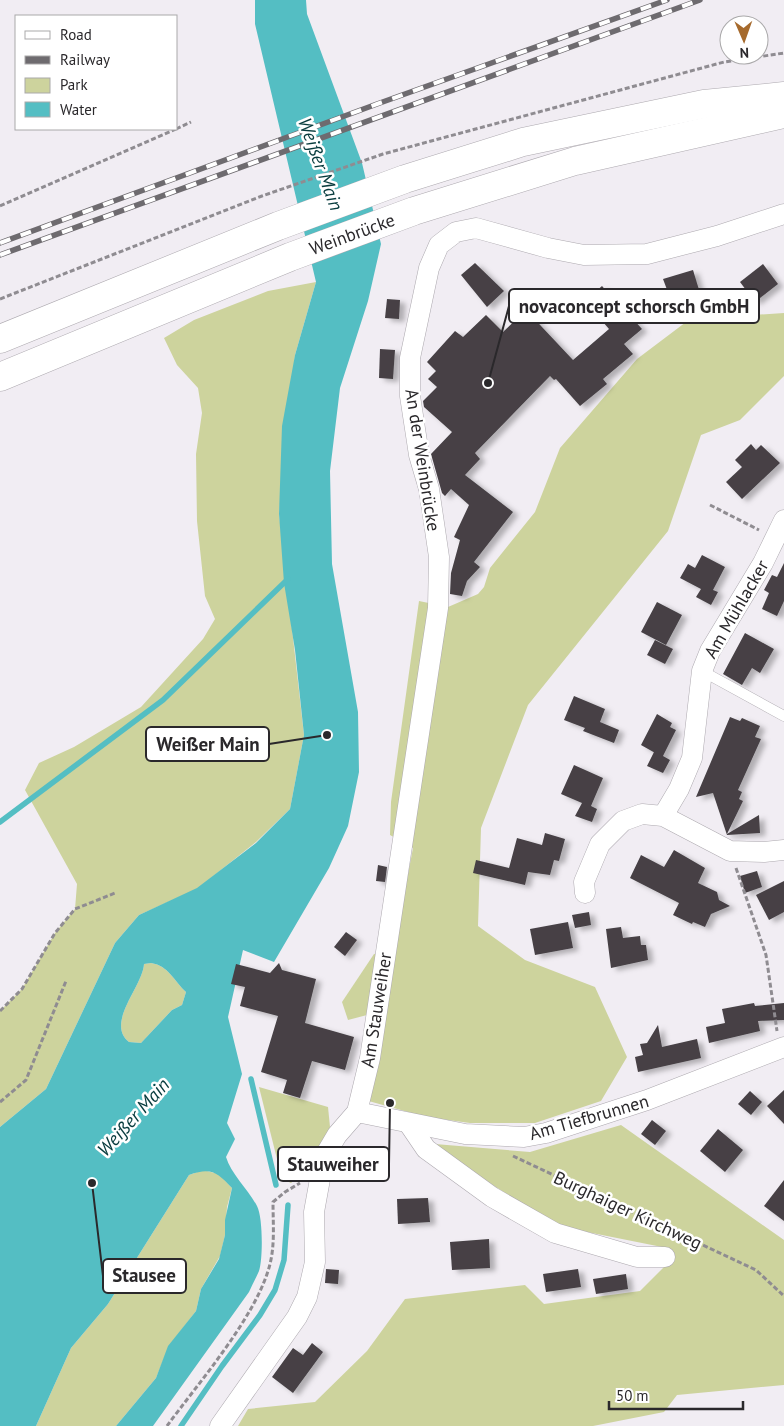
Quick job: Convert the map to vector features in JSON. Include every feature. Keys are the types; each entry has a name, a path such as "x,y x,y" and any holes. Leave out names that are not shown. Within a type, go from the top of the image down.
{"highway":[{"path":"0,340 29,326 278,226 405,179 523,142 629,118 704,104 784,96"},
{"name":"Weinbrücke","path":"0,377 290,257 414,211 575,161 784,114"}],"street":[{"name":"An der Weinbrücke","path":"438,557 430,489 420,455 410,396 410,358 429,268 438,245 456,232 476,228 548,248 584,255 647,254 717,236 784,214"},
{"name":"Am Mühlacker","path":"663,816 679,789 692,758 702,671 710,651 763,563 780,529"},
{"name":"Am Stauweiher","path":"220,1426 297,1317 307,1297 315,1262 314,1212 324,1157 337,1135 357,1112 370,1058 436,618 438,557"},
{"path":"585,893 584,882 600,844 623,821 642,814 663,816 730,851 764,852 784,850"},
{"name":"Am Tiefbrunnen","path":"357,1112 465,1134 524,1137 546,1133 647,1100 782,1048"},
{"name":"Burghaiger Kirchweg","path":"409,1124 426,1149 492,1197 555,1233 637,1256 665,1257"}],"lane":[{"name":"Am Mühlacker","path":"702,671 784,716"}],"path":[{"path":"0,299 262,196 383,154 724,62 784,53"},
{"path":"178,128 190,122"},
{"path":"0,206 174,130"},
{"path":"710,505 780,529"},
{"path":"730,851 766,955 782,1048"},
{"path":"0,1011 22,989 55,933 75,909 115,892"},
{"path":"0,1102 26,1080 66,981"},
{"name":"Burghaiger Kirchweg","path":"510,1154 756,1270 784,1296"},
{"path":"167,1426 245,1319 265,1279 270,1262 273,1233 273,1202 285,1192 304,1182 318,1182"}],"green space":[{"path":"316,282 295,355 279,514 304,735 290,809 256,842 197,889 139,915 115,943 46,1089 0,1127 0,1011 22,989 55,933 75,909 77,884 25,790 39,763 74,747 141,707 203,639 215,619 205,596 197,521 196,454 202,413 198,388 177,365 164,338 194,320 268,291"},
{"path":"784,313 784,376 740,420 701,435 668,531 528,705 481,828 478,926 525,960 595,987 627,1057 601,1101 535,1123 470,1123 426,1117 365,1100 413,848 390,835 391,802 419,601 448,607 478,594 484,587 490,568 535,512 560,448 637,359 690,319"},
{"path":"379,953 367,1015 348,1020 342,1002 374,954"},
{"path":"151,963 167,970 186,992 182,1005 172,1010 141,1043 129,1042 123,1034 121,1025 123,1015 138,983 144,964"},
{"path":"259,1087 328,1107 330,1127 311,1165 291,1183 282,1179"},
{"path":"621,1125 784,1240 784,1385 677,1395 664,1412 593,1426 238,1426 248,1409 315,1402 367,1351 405,1299 525,1285 544,1304 640,1291 674,1257 667,1248 557,1226 488,1182 435,1144 530,1152"},
{"path":"203,1170 219,1174 232,1188 227,1207 225,1235 220,1256 201,1289 196,1311 169,1346 156,1378 116,1426 36,1426 71,1348 108,1304 189,1175"}],"water":[{"path":"255,0 306,0 307,14 362,163 381,244 368,301 340,388 330,471 332,564 358,712 359,772 348,826 329,868 274,962 243,950 228,1017 242,1074 227,1123 235,1139 226,1157 228,1163 257,1206 261,1228 262,1248 259,1271 249,1292 153,1426 116,1426 156,1378 168,1346 196,1311 201,1289 219,1259 225,1235 225,1220 232,1188 213,1172 203,1171 189,1175 108,1304 71,1348 36,1426 0,1426 0,1127 46,1089 115,943 139,915 197,888 256,843 290,809 304,735 295,650 284,583 279,514 282,426 295,355 316,282 255,24","holes":["151,963 167,970 186,992 182,1005 172,1010 141,1043 129,1042 123,1034 121,1025 123,1015 138,983 144,964"]}],"building":[{"path":"475,263 504,291 487,307 461,275"},
{"path":"763,264 778,284 755,302 740,282"},
{"path":"693,270 700,293 672,303 663,279"},
{"path":"602,286 616,302 626,294 632,296 644,310 633,319 642,329 624,344 633,354 603,379 607,384 580,406 556,379 554,380 550,376 475,453 480,459 465,475 513,512 474,562 480,567 467,581 462,596 450,594 451,573 460,540 454,537 469,505 451,489 445,496 442,493 431,454 452,432 424,407 423,401 437,387 428,379 436,371 427,362 455,331 463,337 486,315 503,332 526,310 573,360 609,329 585,301"},
{"path":"387,299 400,300 399,319 385,318"},
{"path":"380,349 395,350 393,379 379,378"},
{"path":"751,444 756,450 761,445 780,463 742,499 726,482 742,467 735,460"},
{"path":"702,555 725,567 713,590 718,592 711,605 696,597 701,589 680,578 688,564 695,568"},
{"path":"784,563 784,601 777,616 762,609 769,593 764,590 772,575 777,577"},
{"path":"657,602 682,615 666,645 641,632"},
{"path":"745,633 774,649 760,673 752,668 742,685 723,674"},
{"path":"655,640 673,649 665,664 647,655"},
{"path":"574,696 605,709 600,722 619,730 614,743 583,731 585,728 564,720"},
{"path":"657,714 672,723 670,727 676,730 663,756 670,760 663,773 647,766 654,752 641,745"},
{"path":"730,717 740,721 742,718 760,726 755,737 761,739 738,790 742,792 739,799 743,801 727,834 759,815 760,833 727,835 713,793 696,797"},
{"path":"574,765 603,778 591,806 597,809 592,822 575,816 582,803 561,794"},
{"path":"545,833 565,839 559,861 554,860 550,875 528,872 525,885 473,873 476,860 509,868 517,838 542,845"},
{"path":"674,850 705,868 698,883 717,892 719,900 730,906 711,914 705,927 693,922 692,924 673,915 679,903 630,878 641,855 664,867"},
{"path":"378,865 387,867 385,882 376,881"},
{"path":"757,871 762,887 745,893 740,876"},
{"path":"784,881 784,912 769,920 756,895"},
{"path":"589,912 591,925 575,928 572,915"},
{"path":"568,922 573,948 535,955 530,929"},
{"path":"621,927 623,938 640,936 641,945 646,945 648,960 611,968 606,929"},
{"path":"346,932 357,940 345,956 334,947"},
{"path":"279,963 282,970 316,979 305,1023 354,1037 345,1070 312,1061 300,1098 283,1093 287,1080 261,1072 278,1016 240,1006 245,987 231,984 236,964 270,973"},
{"path":"754,1003 755,1006 784,1003 784,1020 758,1021 760,1031 709,1043 706,1027 725,1023 722,1009"},
{"path":"658,1025 662,1047 697,1039 701,1058 638,1072 635,1057 643,1055 640,1044 647,1043"},
{"path":"784,1090 784,1124 767,1106"},
{"path":"750,1091 762,1102 751,1115 738,1104"},
{"path":"652,1120 666,1131 655,1145 641,1134"},
{"path":"718,1129 743,1150 725,1172 700,1151"},
{"path":"784,1180 784,1221 764,1206"},
{"path":"428,1198 430,1222 398,1224 397,1199"},
{"path":"489,1239 490,1268 452,1270 450,1242"},
{"path":"326,1269 339,1270 338,1284 325,1283"},
{"path":"578,1269 581,1287 546,1292 543,1274"},
{"path":"626,1274 628,1289 596,1294 593,1279"},
{"path":"312,1343 323,1352 293,1393 272,1377 293,1348 303,1355"}],"waterway":[{"path":"0,822 163,700 288,579"},
{"path":"251,1079 276,1185"},
{"path":"181,1426 260,1315 275,1290 284,1260 288,1205"}],"railway":[{"path":"0,243 377,104 667,0"},
{"path":"0,255 700,0"}],"place":[{"name":"novaconcept schorsch GmbH","path":"488,383"},
{"name":"Weißer Main","path":"327,735"},
{"name":"Stauweiher","path":"390,1103"},
{"name":"Stausee","path":"92,1183"}]}
